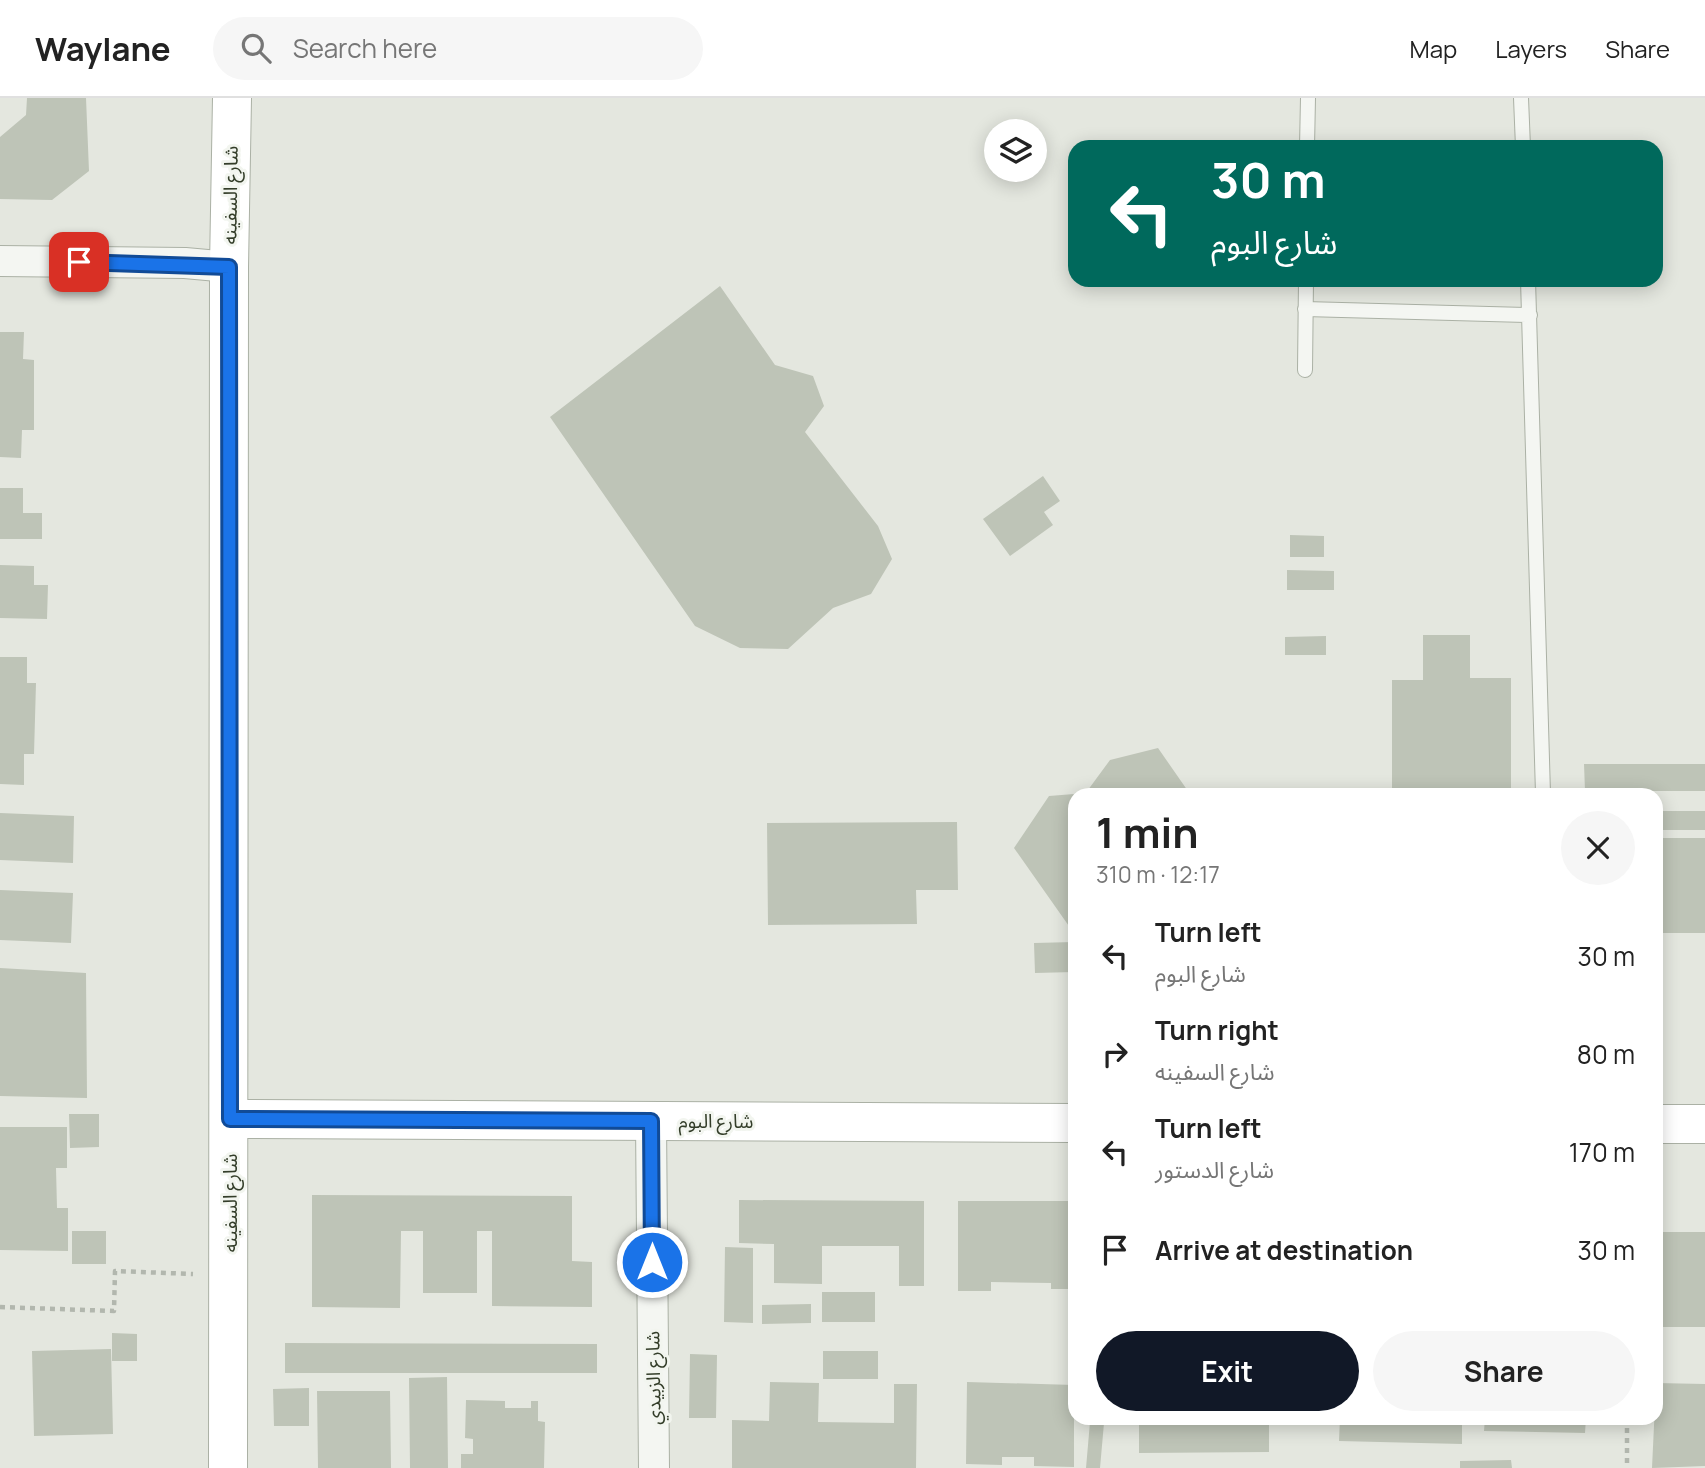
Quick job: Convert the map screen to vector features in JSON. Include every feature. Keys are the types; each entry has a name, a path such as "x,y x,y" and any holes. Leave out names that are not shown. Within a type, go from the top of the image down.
{"street":[{"name":"شارع السفينه","path":"228,1468 229,267 232,98"},
{"path":"0,261 185,263 229,267"},
{"name":"شارع البوم","path":"230,1119 1068,1123"},
{"name":"شارع الزبيدي","path":"651,1121 654,1468"},
{"path":"1663,1124 1705,1124"}],"lane":[{"path":"1307,140 1308,98"},
{"path":"1521,98 1523,140"},
{"path":"1305,370 1306,287"},
{"path":"1528,287 1544,788"},
{"path":"1306,309 1530,315"}],"path":[{"path":"0,1307 114,1311 115,1271 229,1275"},
{"path":"1627,1425 1627,1468"}],"building":[{"path":"27,98 86,98 89,171 52,200 0,199 0,137 26,115"},
{"path":"720,286 775,365 813,376 824,406 805,432 878,526 892,559 871,594 833,608 788,649 740,648 695,626 550,417"},
{"path":"0,332 24,332 23,359 34,360 34,430 22,430 21,458 0,457"},
{"path":"1043,476 1060,501 1044,512 1053,525 1010,556 983,519"},
{"path":"0,488 23,488 23,513 42,513 42,539 0,539"},
{"path":"1290,535 1324,536 1324,557 1290,557"},
{"path":"0,565 34,566 34,585 48,585 47,619 0,618"},
{"path":"1287,570 1334,571 1334,590 1287,590"},
{"path":"1423,635 1470,635 1470,678 1511,678 1511,788 1392,788 1392,680 1423,680"},
{"path":"1326,636 1326,655 1285,655 1285,637"},
{"path":"0,657 27,657 27,683 36,683 34,754 24,754 24,785 0,784"},
{"path":"1158,748 1186,788 1089,788 1110,760"},
{"path":"1584,764 1705,764 1705,791 1585,788"},
{"path":"1068,794 1068,925 1014,848 1049,796"},
{"path":"1663,811 1705,811 1705,830 1663,830"},
{"path":"0,813 74,816 73,863 0,860"},
{"path":"957,822 958,890 916,890 917,924 768,925 767,823"},
{"path":"1663,838 1705,838 1705,933 1663,933"},
{"path":"0,890 73,893 71,943 0,940"},
{"path":"1068,942 1068,972 1035,973 1034,943"},
{"path":"0,968 86,973 87,1098 0,1096"},
{"path":"69,1114 99,1114 99,1147 70,1148"},
{"path":"0,1127 67,1127 67,1168 56,1168 57,1208 68,1208 68,1251 0,1250"},
{"path":"312,1195 572,1196 572,1261 592,1262 592,1307 492,1306 492,1231 477,1231 477,1293 423,1293 423,1231 401,1231 400,1308 312,1307"},
{"path":"739,1200 924,1201 924,1286 899,1286 899,1246 822,1246 822,1284 774,1283 774,1244 739,1243"},
{"path":"958,1201 1068,1201 1068,1289 1051,1289 1051,1283 991,1282 991,1291 958,1291"},
{"path":"72,1231 106,1231 106,1264 72,1264"},
{"path":"1663,1232 1705,1232 1705,1327 1663,1327"},
{"path":"725,1247 753,1248 753,1323 724,1322"},
{"path":"822,1292 875,1292 875,1322 822,1322"},
{"path":"811,1304 811,1323 762,1324 762,1305"},
{"path":"112,1333 137,1334 137,1361 112,1361"},
{"path":"285,1343 597,1344 597,1373 285,1373"},
{"path":"111,1349 113,1434 34,1436 32,1351"},
{"path":"823,1351 878,1351 878,1379 823,1379"},
{"path":"690,1354 717,1355 716,1418 689,1418"},
{"path":"447,1377 448,1468 410,1468 409,1378"},
{"path":"770,1382 819,1383 818,1422 894,1423 894,1384 917,1384 916,1468 732,1468 732,1420 769,1421"},
{"path":"967,1382 1068,1385 1068,1425 1074,1425 1074,1467 1034,1466 1034,1457 1002,1457 1002,1465 966,1464"},
{"path":"1663,1383 1705,1384 1705,1466 1652,1468 1654,1425 1663,1425"},
{"path":"309,1388 309,1426 274,1426 273,1389"},
{"path":"317,1391 390,1391 391,1468 318,1468"},
{"path":"466,1400 505,1401 505,1408 531,1408 531,1401 538,1401 538,1421 545,1422 544,1468 461,1468 461,1454 473,1454 473,1439 465,1438"},
{"path":"1090,1425 1104,1425 1100,1468 1086,1468"},
{"path":"1139,1425 1269,1425 1269,1452 1139,1453"},
{"path":"1340,1425 1462,1425 1462,1444 1339,1441"},
{"path":"1484,1425 1586,1425 1585,1433 1484,1431"},
{"path":"1511,1460 1512,1468 1460,1468 1460,1461"}],"route":[{"path":"79,262 185,263 229,267 230,1119 651,1121 652,1262"}]}
